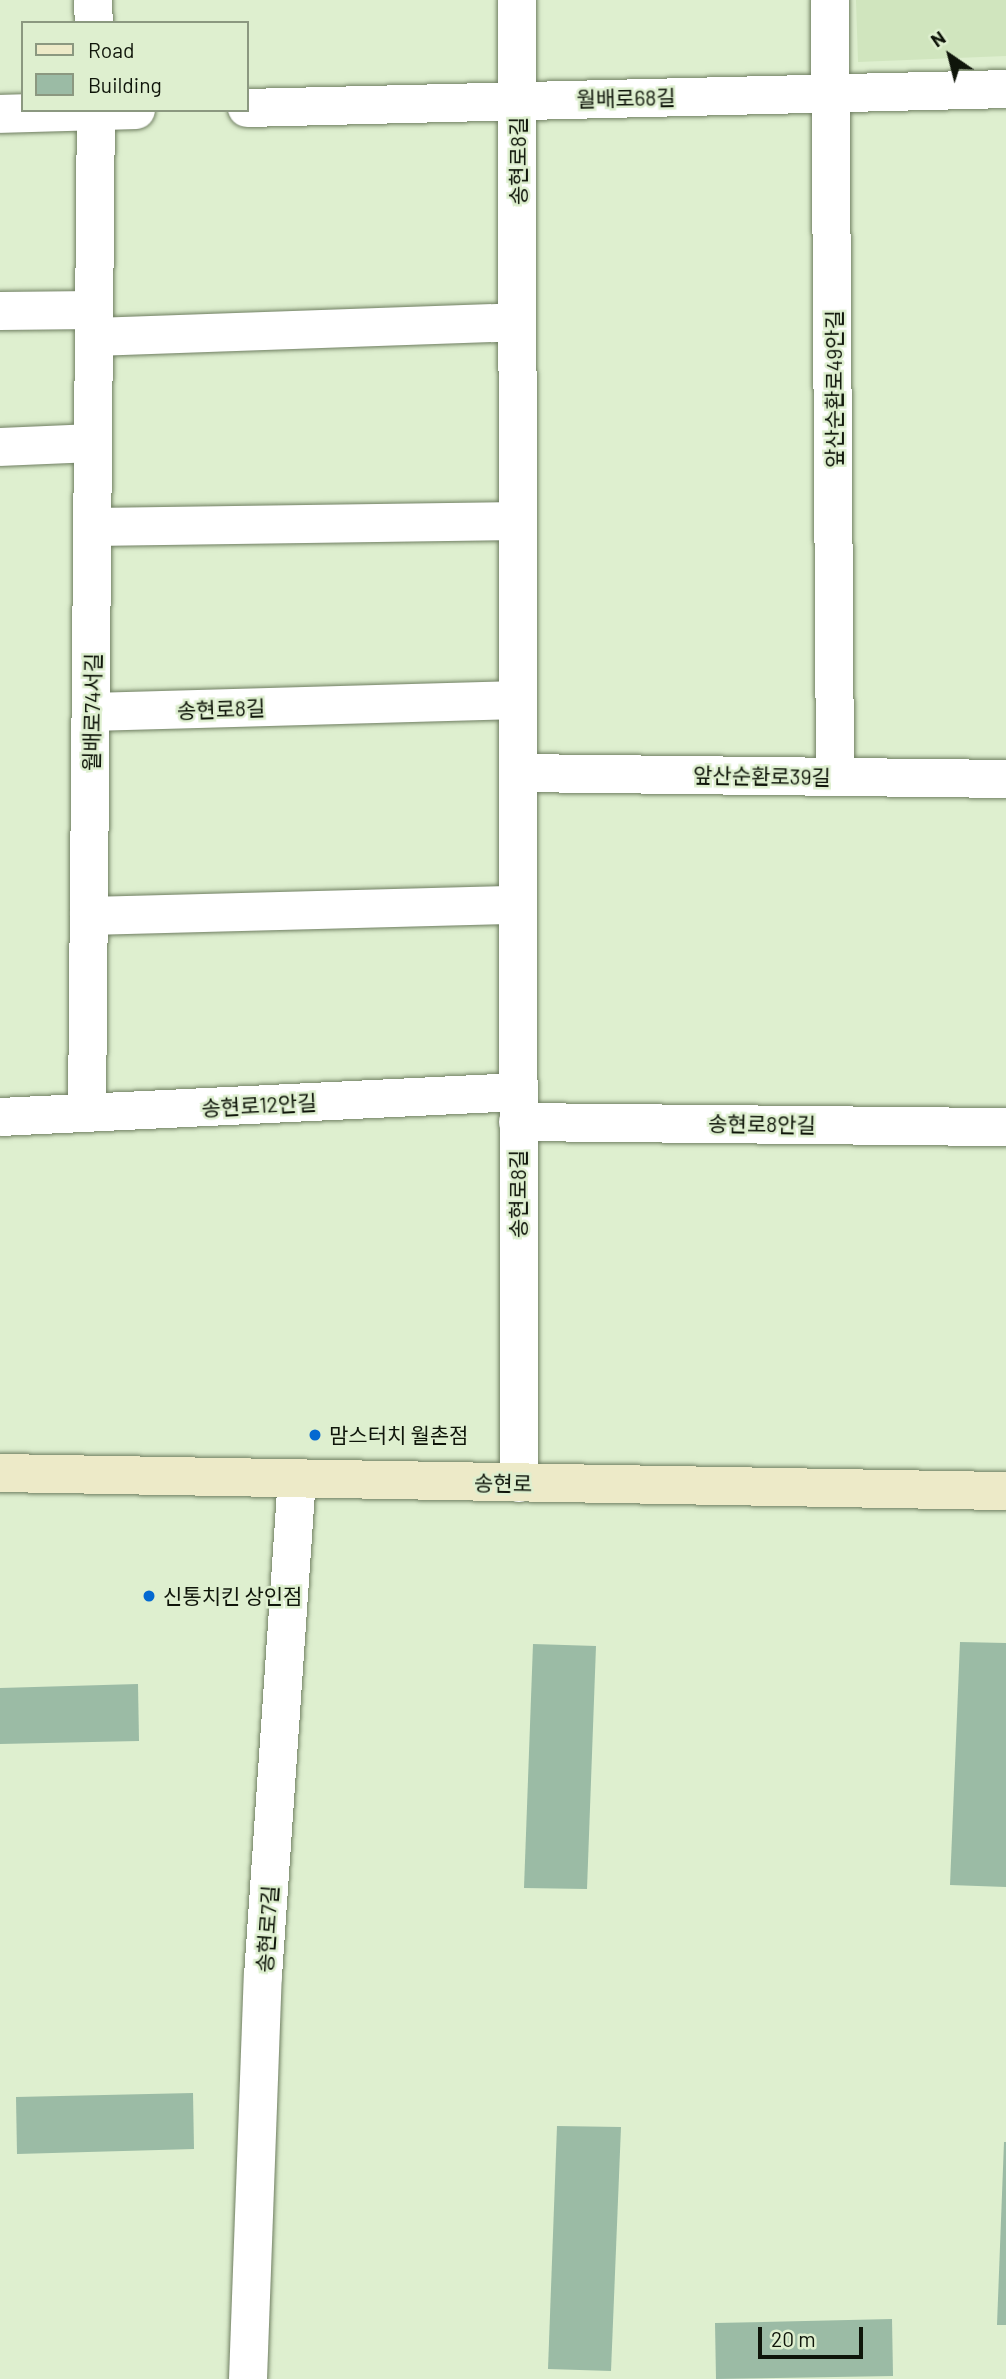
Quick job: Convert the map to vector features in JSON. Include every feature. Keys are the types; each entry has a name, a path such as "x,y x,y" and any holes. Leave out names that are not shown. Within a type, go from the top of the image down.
{"main road":[{"name":"송현로","path":"0,1473 1006,1491"}],"street":[{"path":"93,0 94,21"},
{"name":"송현로8길","path":"517,0 519,1483"},
{"name":"앞산순환로49안길","path":"830,0 835,777"},
{"name":"월배로68길","path":"248,108 1006,89"},
{"path":"0,114 64,112"},
{"name":"월배로74서길","path":"87,1114 96,112"},
{"path":"0,311 94,323 517,322"},
{"path":"0,447 92,443"},
{"path":"94,527 518,521"},
{"name":"송현로8길","path":"92,712 518,701"},
{"name":"앞산순환로39길","path":"518,773 1006,779"},
{"path":"89,916 518,905"},
{"name":"송현로12안길","path":"0,1117 518,1107"},
{"name":"송현로8안길","path":"518,1107 1006,1127"},
{"name":"송현로7길","path":"248,2379 264,1976 297,1480"}],"shaded area":[{"path":"856,0 1006,0 1006,56 858,62"}],"building":[{"path":"960,1642 1006,1643 1006,1887 950,1885"},
{"path":"533,1644 596,1646 587,1889 524,1888"},
{"path":"138,1684 139,1741 0,1744 0,1688"},
{"path":"193,2093 194,2149 17,2154 16,2097"},
{"path":"557,2126 621,2127 611,2371 548,2369"},
{"path":"1004,2142 1006,2325 997,2325"},
{"path":"892,2319 893,2376 716,2379 715,2323"}],"place":[{"name":"맘스터치 월촌점","path":"315,1435"},
{"name":"신통치킨 상인점","path":"149,1596"}]}
